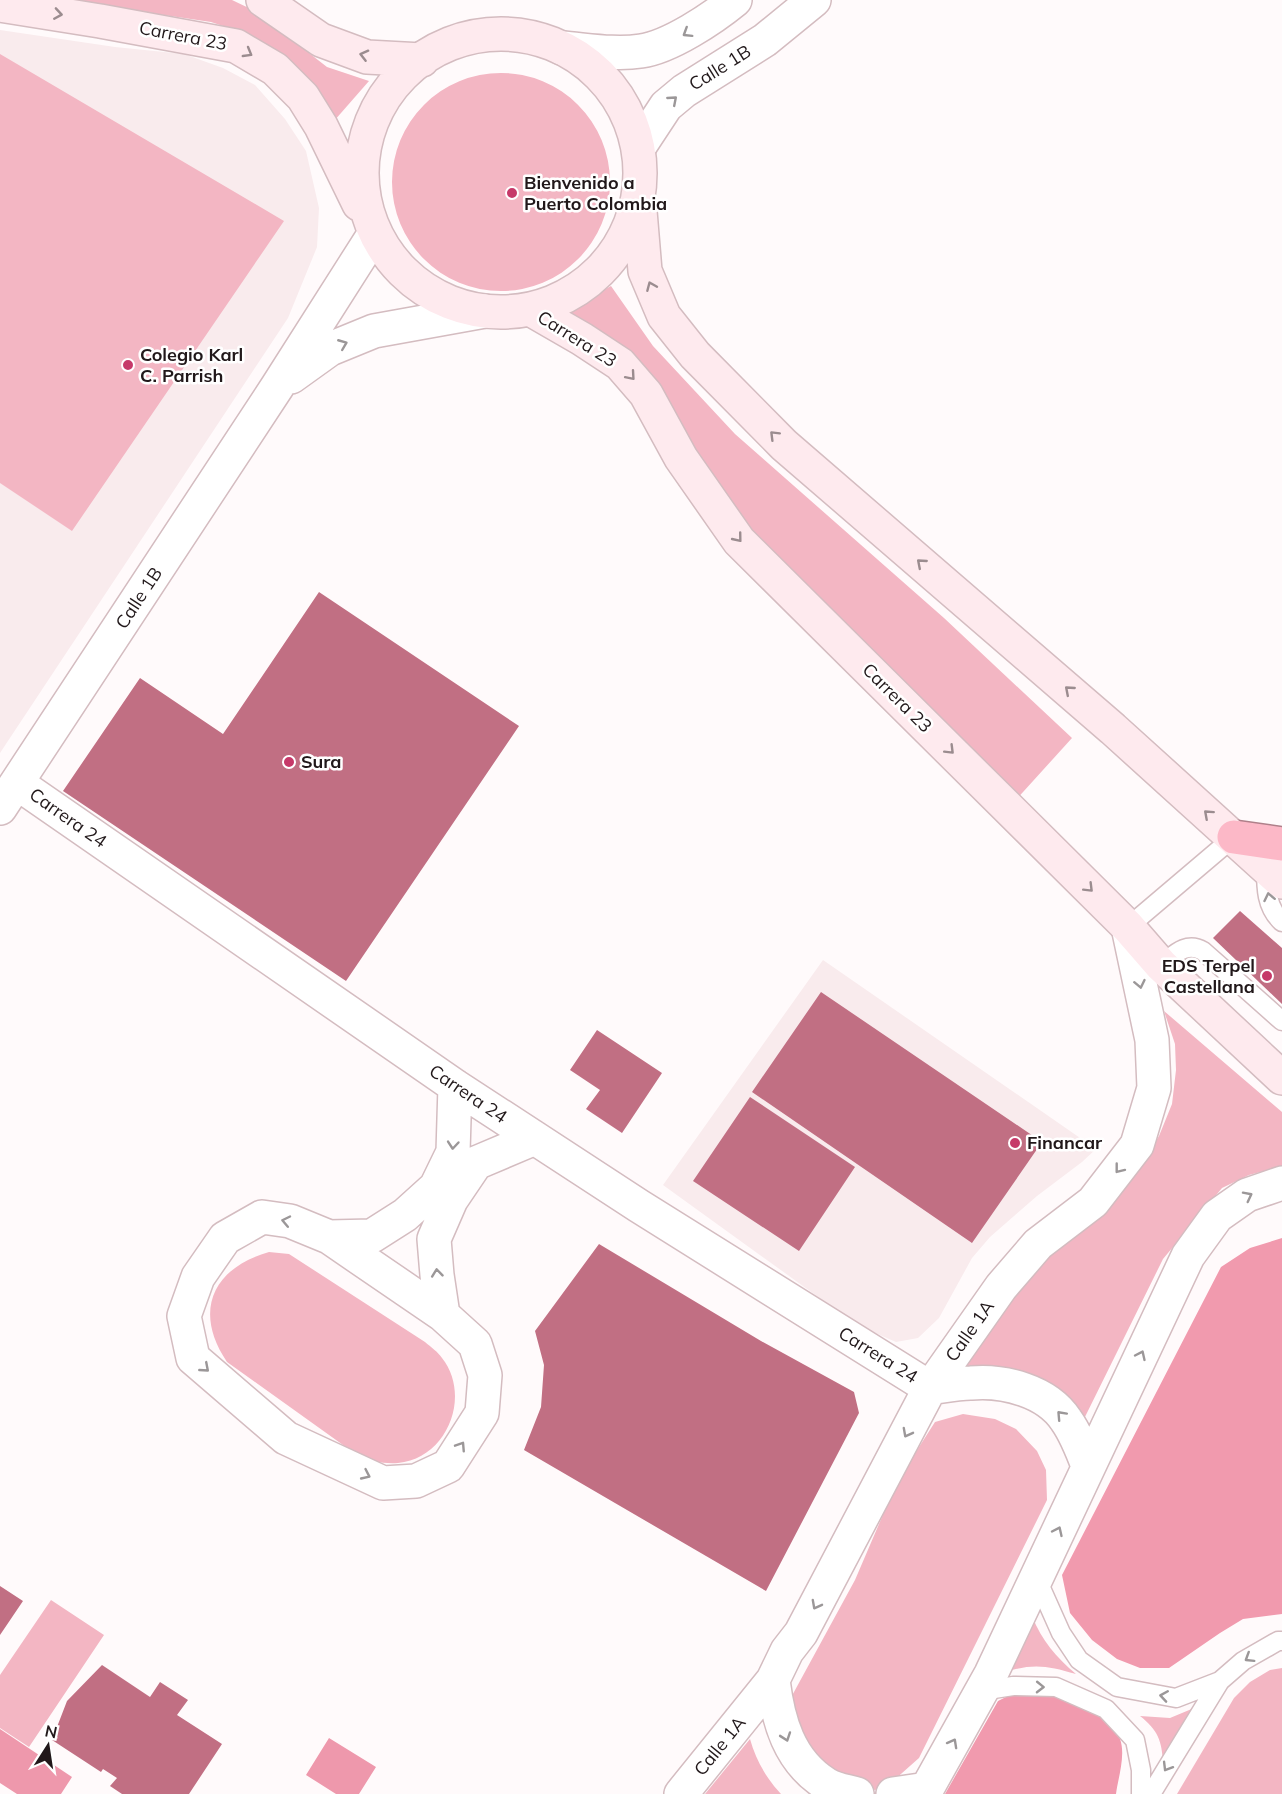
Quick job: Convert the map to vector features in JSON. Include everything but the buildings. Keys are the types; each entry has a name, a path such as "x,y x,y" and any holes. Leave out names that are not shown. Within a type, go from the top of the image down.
{"highway":[{"path":"1234,837 1277,864"}],"main road":[{"path":"263,0 321,40 367,57 422,60"},
{"name":"Carrera 23","path":"0,5 111,22 236,46 275,69 303,97 321,126 334,156 375,233"},
{"path":"639,199 629,230 612,258 590,282 562,299 530,309 508,312 485,311 458,305 424,289 409,278 390,257 375,233 365,203 361,171 365,139 381,103 405,72 437,50 461,40 486,35 512,34 538,39 562,48 580,59 610,87 632,123 639,147 641,173 639,199 645,272 664,316 695,355 784,445 1113,729 1234,837"},
{"name":"Carrera 23","path":"530,309 620,364 646,394 681,458 739,541 1128,927 1161,965 1282,1078"}],"street":[{"path":"562,48 611,52 643,51 679,38 735,0"},
{"name":"Calle 1B","path":"639,147 666,106 684,91 765,40 814,0"},
{"name":"Calle 1B","path":"8,796 277,387 375,233"},
{"name":"Calle 1B","path":"277,387 330,349 374,331 485,311"},
{"name":"Carrera 24","path":"8,796 455,1086 930,1388"},
{"name":"Calle 1A","path":"681,1794 773,1680 787,1651 801,1633 930,1388 1001,1287 1038,1244 1093,1202 1137,1145 1154,1088 1152,1040 1128,927"},
{"path":"329,1237 372,1236 405,1215 436,1187 453,1152 455,1086"},
{"path":"444,1315 434,1239 450,1200 476,1163 536,1138"},
{"path":"893,1794 925,1791 981,1691 1188,1256 1218,1216 1247,1196 1282,1183"},
{"path":"262,1218 290,1221 329,1237 444,1315 475,1344 485,1375 482,1413 448,1466 416,1481 383,1483 286,1438 193,1358 184,1316 198,1276 225,1238 262,1218"},
{"path":"930,1388 973,1382 1012,1386 1044,1398 1065,1418 1078,1439 1088,1466"},
{"path":"773,1680 776,1708 790,1747 828,1786 857,1794"}],"lane":[{"path":"1128,927 1234,837"},
{"path":"1277,864 1267,896 1274,915 1282,922"},
{"path":"1161,965 1187,947 1195,946 1282,1021"},
{"path":"1036,1577 1061,1633 1079,1660 1117,1687 1176,1698 1220,1681"},
{"path":"1151,1794 1220,1681 1243,1661 1278,1641 1282,1641"},
{"path":"981,1691 1013,1686 1056,1687 1106,1709 1135,1740 1141,1770 1141,1794"},
{"path":"1106,1709 1117,1687"}],"shaded area":[{"path":"63,0 232,0 255,11 327,67 369,81 334,121 241,32 211,22"},
{"name":"Colegio Karl C. Parrish","path":"0,30 115,47 184,54 223,68 255,85 285,119 306,151 319,208 317,247 288,318 0,753"},
{"path":"0,54 284,221 72,531 0,483"},
{"path":"501,73 533,78 543,82 578,105 601,140 605,150 610,182 605,214 601,224 578,259 543,282 533,286 501,291 469,286 459,282 424,259 401,224 397,214 392,182 397,150 401,140 424,105 459,82 469,78"},
{"path":"611,286 653,346 735,434 944,618 1072,738 1014,802 798,583 552,313 573,307"},
{"path":"823,960 1096,1149 990,1237 972,1258 939,1318 918,1338 896,1342 857,1325 663,1185"},
{"path":"1164,1011 1282,1112 1282,1166 1249,1175 1222,1188 1163,1259 1080,1427 955,1377 989,1313 1140,1167 1159,1136 1172,1104 1176,1070 1175,1044"},
{"path":"1282,1238 1282,1614 1243,1619 1169,1668 1140,1668 1117,1659 1092,1640 1070,1613 1062,1575 1221,1267 1250,1248"},
{"path":"269,1252 289,1254 425,1342 440,1356 451,1373 455,1390 454,1407 450,1423 430,1450 415,1459 398,1463 377,1462 357,1455 227,1362 217,1344 211,1326 210,1309 214,1294 222,1281 234,1269 249,1259"},
{"path":"963,1414 995,1419 1016,1429 1037,1451 1046,1470 1047,1500 919,1758 884,1789 862,1791 816,1771 788,1703 855,1580 894,1489 919,1447 935,1422"},
{"path":"51,1600 104,1635 29,1747 0,1728 0,1675"},
{"path":"1032,1616 1050,1648 1076,1674 1041,1667 1024,1667 1005,1672"},
{"path":"1282,1668 1282,1794 1177,1794 1234,1698 1250,1682 1270,1670"},
{"path":"1049,1690 1090,1708 1115,1729 1122,1745 1116,1794 945,1794 998,1701 1010,1695"},
{"path":"1194,1708 1163,1763 1158,1736 1140,1716 1170,1718"},
{"path":"0,1729 72,1777 61,1794 17,1794 0,1783"},
{"path":"329,1738 376,1767 359,1794 336,1794 306,1775"},
{"path":"750,1739 762,1768 781,1794 705,1794"}],"place":[{"name":"Bienvenido a Puerto Colombia","path":"512,193"},
{"name":"Colegio Karl C. Parrish","path":"128,365"},
{"name":"Sura","path":"289,762"},
{"name":"EDS Terpel Castellana","path":"1267,976"},
{"name":"Financar","path":"1015,1143"}]}
